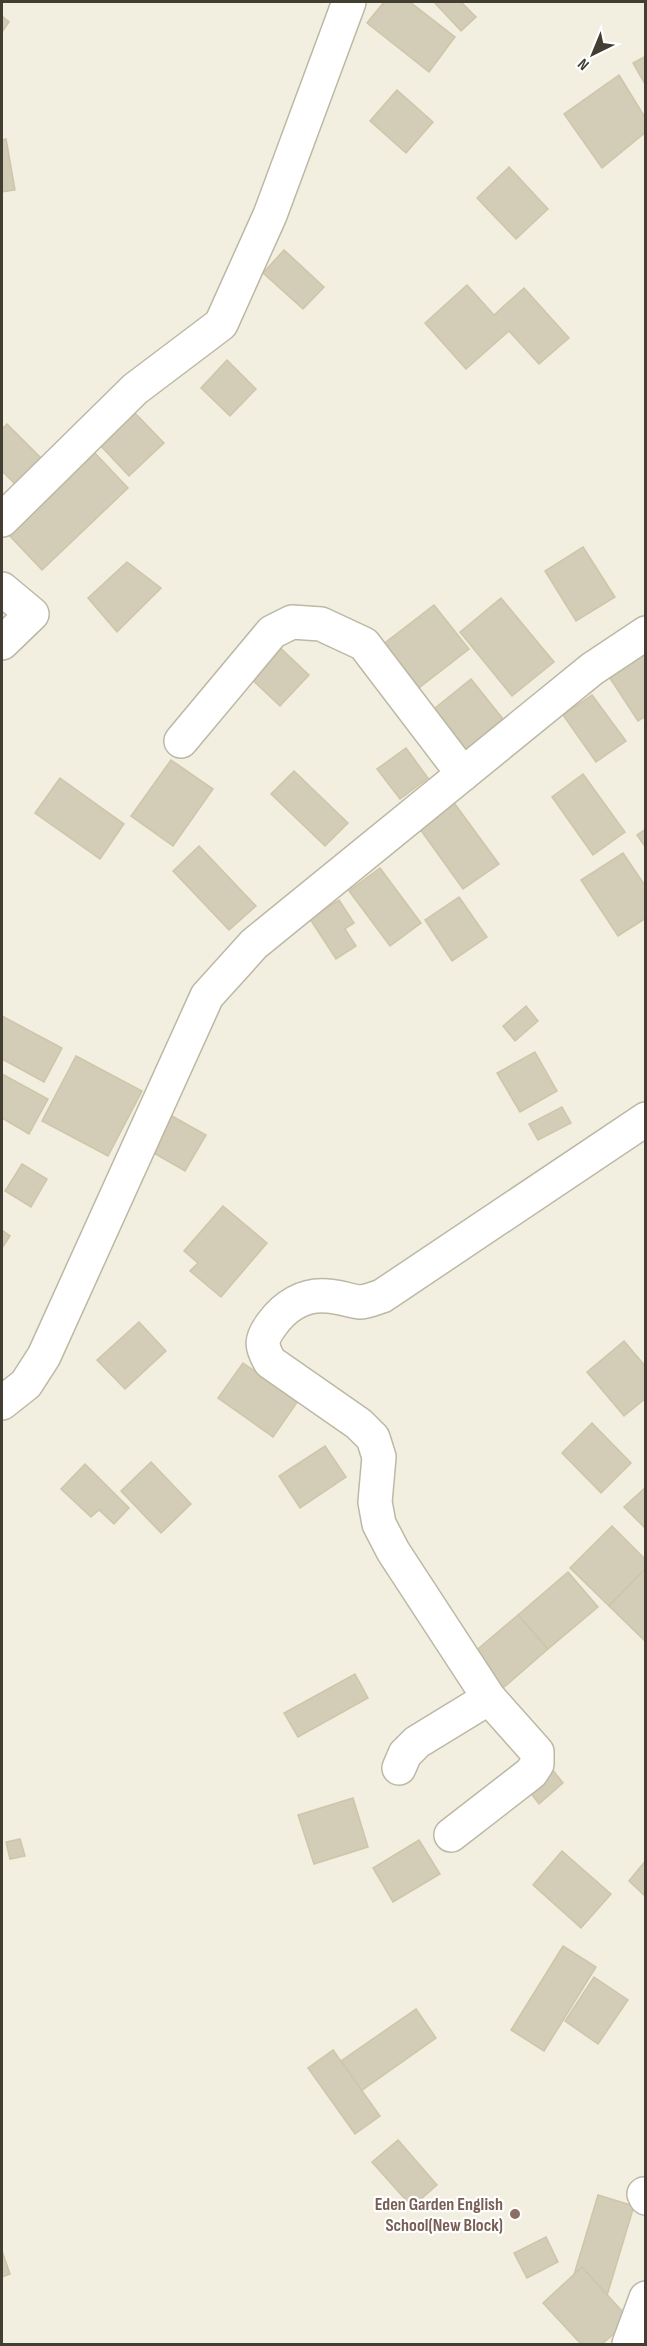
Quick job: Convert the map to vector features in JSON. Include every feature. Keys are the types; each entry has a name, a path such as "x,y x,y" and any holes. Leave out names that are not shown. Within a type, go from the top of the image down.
{"street":[{"path":"2,520 135,389 221,324 270,215 349,2"},
{"path":"2,589 32,614 2,643"},
{"path":"182,741 272,632 292,622 321,624 364,644 463,774"},
{"path":"2,1403 26,1384 44,1356 207,996 254,944 592,669 645,633"},
{"path":"451,1834 531,1773 537,1764 537,1752 489,1698 393,1551 379,1524 375,1502 379,1457 373,1438 359,1424 270,1362 262,1349 264,1335 277,1317 290,1305 305,1298 327,1295 361,1302 382,1296 645,1119"},
{"path":"399,1768 405,1754 417,1742 489,1698"},
{"path":"629,2344 645,2298"}],"building":[{"path":"384,2 410,2 455,37 429,72 367,23"},
{"path":"434,2 461,2 476,17 461,31"},
{"path":"2,16 9,22 2,32"},
{"path":"646,56 646,86 633,63"},
{"path":"619,75 646,119 646,132 602,168 564,114"},
{"path":"397,90 433,122 406,153 370,121"},
{"path":"6,139 15,190 2,192 2,140"},
{"path":"509,167 548,209 516,239 477,198"},
{"path":"284,250 324,287 303,309 263,273"},
{"path":"467,285 494,315 524,288 569,338 539,364 509,331 466,369 425,323"},
{"path":"227,360 256,389 230,416 201,388"},
{"path":"133,411 164,443 129,476 99,444"},
{"path":"7,424 41,458 15,484 2,471 2,429"},
{"path":"93,451 128,488 42,570 7,533"},
{"path":"583,547 615,597 576,621 545,571"},
{"path":"127,562 161,588 117,632 88,598"},
{"path":"501,598 554,662 512,696 460,632"},
{"path":"434,605 469,649 415,691 381,646"},
{"path":"271,639 309,675 280,706 242,670"},
{"path":"636,644 646,658 646,716 638,721 602,666"},
{"path":"471,679 503,719 463,752 430,712"},
{"path":"592,695 626,741 596,762 563,715"},
{"path":"406,748 428,778 400,799 377,769"},
{"path":"171,760 213,789 173,846 131,816"},
{"path":"294,771 348,823 325,846 271,794"},
{"path":"583,774 625,832 593,855 552,797"},
{"path":"60,778 124,824 100,859 35,813"},
{"path":"452,800 499,864 463,889 417,825"},
{"path":"646,829 646,848 637,835"},
{"path":"199,846 256,906 229,930 173,871"},
{"path":"623,853 646,887 646,918 618,936 581,880"},
{"path":"380,868 421,923 390,946 349,891"},
{"path":"459,897 487,937 452,961 425,920"},
{"path":"339,900 354,923 345,929 356,946 336,959 310,919"},
{"path":"526,1006 538,1021 515,1041 503,1026"},
{"path":"2,1016 62,1048 44,1082 2,1059"},
{"path":"535,1052 557,1091 520,1112 497,1073"},
{"path":"76,1056 142,1091 108,1156 42,1121"},
{"path":"2,1074 48,1099 29,1134 2,1118"},
{"path":"562,1107 571,1123 538,1140 529,1124"},
{"path":"172,1116 206,1135 185,1171 152,1152"},
{"path":"22,1164 47,1179 31,1207 5,1191"},
{"path":"223,1206 267,1243 221,1297 190,1271 198,1263 184,1251"},
{"path":"2,1230 10,1236 2,1248"},
{"path":"139,1322 166,1351 125,1389 97,1360"},
{"path":"624,1341 646,1367 646,1398 624,1416 587,1372"},
{"path":"243,1363 298,1401 273,1437 218,1398"},
{"path":"592,1423 631,1463 601,1493 562,1453"},
{"path":"325,1446 346,1477 300,1508 279,1476"},
{"path":"151,1462 191,1504 161,1533 121,1491"},
{"path":"85,1464 129,1508 114,1524 99,1510 91,1517 61,1489"},
{"path":"646,1487 646,1529 624,1507"},
{"path":"612,1526 646,1560 646,1568 609,1606 570,1568"},
{"path":"646,1568 646,1642 609,1606"},
{"path":"568,1572 598,1607 548,1649 518,1615"},
{"path":"518,1615 548,1649 503,1688 473,1653"},
{"path":"355,1674 368,1698 298,1737 284,1713"},
{"path":"548,1764 563,1783 539,1804 524,1784"},
{"path":"353,1798 368,1847 314,1864 298,1815"},
{"path":"20,1839 25,1856 10,1859 6,1842"},
{"path":"419,1840 440,1874 393,1902 373,1868"},
{"path":"562,1851 611,1894 581,1928 533,1885"},
{"path":"646,1860 646,1897 629,1881"},
{"path":"563,1946 596,1967 544,2051 511,2030"},
{"path":"594,1977 628,2000 598,2044 565,2021"},
{"path":"416,2009 436,2038 361,2091 341,2061"},
{"path":"333,2050 380,2116 355,2134 308,2068"},
{"path":"398,2140 437,2185 412,2207 372,2162"},
{"path":"598,2195 634,2206 606,2299 570,2288"},
{"path":"546,2237 558,2262 527,2278 514,2253"},
{"path":"2,2251 10,2274 2,2277"},
{"path":"582,2267 630,2320 602,2344 581,2344 543,2303"}],"place":[{"name":"Eden Garden English School(New Block)","path":"515,2214"}]}
